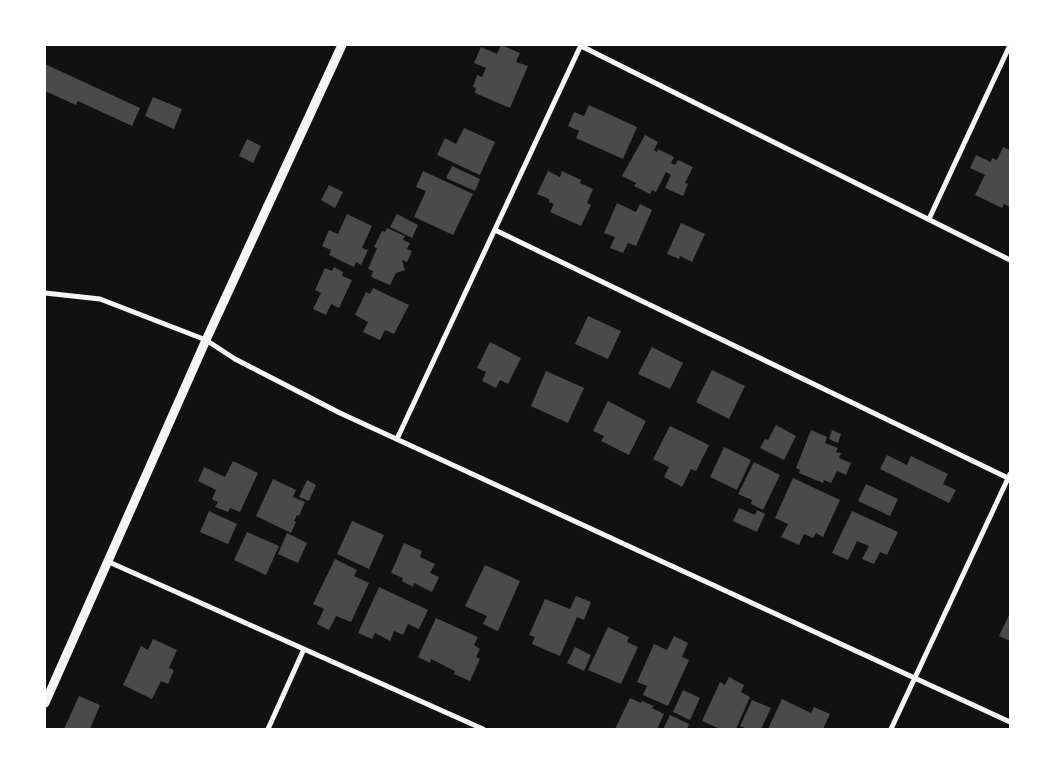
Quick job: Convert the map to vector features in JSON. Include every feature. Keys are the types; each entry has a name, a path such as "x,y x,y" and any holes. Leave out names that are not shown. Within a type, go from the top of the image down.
{"street":[{"path":"45,703 206,340 342,45"},
{"path":"397,439 581,45 1010,260"},
{"path":"929,219 1010,45"},
{"path":"495,230 1009,476 892,729"},
{"path":"45,293 100,298 206,340 235,360 340,412 1010,722"},
{"path":"109,562 482,729"},
{"path":"268,729 304,649"}],"building":[{"path":"501,45 520,53 516,62 528,66 510,108 475,93 476,88 473,87 477,75 482,77 486,68 474,63 481,47 497,54"},
{"path":"45,64 140,108 132,126 78,101 76,105 45,91"},
{"path":"153,97 182,109 174,129 145,116"},
{"path":"589,105 637,127 623,159 576,138 579,131 568,126 574,112 584,116"},
{"path":"464,128 495,142 480,175 437,155 445,138 456,144"},
{"path":"645,135 658,142 654,150 657,152 658,149 674,157 671,163 675,165 678,160 693,167 685,183 688,184 683,196 665,188 671,175 666,172 656,192 652,190 650,194 634,186 636,183 622,176"},
{"path":"247,139 261,146 253,163 239,156"},
{"path":"1003,147 1010,150 1010,207 1004,204 1002,208 975,195 985,175 970,168 976,155 991,162 992,158 997,160"},
{"path":"452,166 480,179 475,191 446,178"},
{"path":"423,171 473,194 453,235 414,217 426,191 416,187"},
{"path":"548,171 560,177 562,171 581,180 580,183 593,189 587,203 591,205 581,226 550,212 554,204 549,202 549,199 537,194"},
{"path":"329,185 343,192 335,208 321,200"},
{"path":"617,203 636,212 640,204 652,210 636,246 628,243 623,253 610,248 615,237 604,233"},
{"path":"347,214 372,226 362,248 368,250 361,265 356,262 354,267 329,255 331,250 322,246 329,230 338,234"},
{"path":"397,214 418,225 412,238 390,227"},
{"path":"681,223 705,234 692,262 680,256 679,259 667,254"},
{"path":"387,228 405,236 403,240 410,243 407,249 412,251 407,262 402,260 405,270 396,273 390,285 371,277 373,271 368,269 377,248 374,247 382,231 385,232"},
{"path":"334,267 343,272 342,276 352,280 339,308 331,304 326,315 313,309 321,293 315,290 325,268 332,271"},
{"path":"373,288 409,305 394,334 385,330 380,340 363,332 368,322 355,315 366,292 370,294"},
{"path":"588,316 621,331 608,359 575,344"},
{"path":"490,342 521,358 508,384 500,380 496,388 482,381 486,372 477,368"},
{"path":"652,347 683,363 670,389 638,374"},
{"path":"712,370 745,386 729,419 696,402"},
{"path":"546,371 584,388 568,423 531,406"},
{"path":"608,401 646,421 629,455 601,441 604,436 593,431"},
{"path":"776,425 796,436 784,460 760,448 765,439 768,440"},
{"path":"670,426 709,445 696,471 691,469 682,487 664,477 669,467 653,459"},
{"path":"811,430 827,437 825,443 838,448 836,452 841,453 839,458 851,463 846,475 837,471 831,483 824,480 823,483 799,473 800,470 796,468"},
{"path":"832,430 841,434 838,443 829,439"},
{"path":"724,447 751,460 737,490 710,477"},
{"path":"887,455 907,465 911,456 948,474 943,484 956,490 949,503 880,469"},
{"path":"233,461 258,473 240,512 230,508 228,512 215,507 218,502 212,499 216,490 198,481 204,467 225,477"},
{"path":"754,462 780,475 763,510 751,504 752,500 738,494"},
{"path":"793,478 840,500 823,537 816,533 813,538 804,534 799,545 781,537 788,524 775,518"},
{"path":"273,479 296,490 293,497 305,502 299,516 297,515 294,521 296,522 291,533 256,516"},
{"path":"307,480 316,485 309,501 299,497"},
{"path":"866,484 898,499 890,516 858,501"},
{"path":"739,508 755,515 757,510 765,514 757,532 733,521"},
{"path":"209,511 237,524 228,544 200,532"},
{"path":"852,511 898,532 887,555 880,552 874,564 862,559 869,546 857,541 848,560 832,553"},
{"path":"352,521 384,535 369,569 337,554"},
{"path":"247,532 279,546 266,575 234,560"},
{"path":"287,533 307,543 298,563 278,554"},
{"path":"404,543 422,551 420,557 435,564 430,573 439,577 432,592 414,583 413,587 402,581 403,578 391,573"},
{"path":"335,559 357,570 354,576 369,583 351,622 336,616 329,630 317,624 324,609 313,604"},
{"path":"485,565 520,581 498,631 483,624 487,616 465,606"},
{"path":"379,587 428,610 419,629 408,624 403,635 394,631 390,641 375,633 372,639 358,633"},
{"path":"576,596 591,602 584,620 577,617 560,656 532,644 535,637 529,635 545,599 570,609"},
{"path":"1010,613 1010,641 999,636"},
{"path":"436,618 478,637 474,645 480,649 476,657 480,659 470,681 454,674 455,671 431,659 430,663 418,657"},
{"path":"608,627 629,637 627,642 638,647 621,684 588,670"},
{"path":"674,636 688,643 682,657 689,660 668,706 643,695 647,686 637,682 654,644 667,650"},
{"path":"153,639 177,650 169,668 174,670 168,684 161,681 152,699 123,685 141,646 148,650"},
{"path":"575,647 591,655 584,671 567,663"},
{"path":"729,677 744,685 741,692 750,697 736,729 720,729 702,721 720,682 725,685"},
{"path":"683,690 700,698 690,720 673,712"},
{"path":"79,696 100,705 90,729 64,729"},
{"path":"630,698 654,706 652,708 664,714 657,729 615,729"},
{"path":"782,699 811,713 814,707 830,714 823,729 768,729"},
{"path":"752,700 771,708 761,729 747,729 740,726"},
{"path":"670,715 689,724 687,729 663,729"}]}
